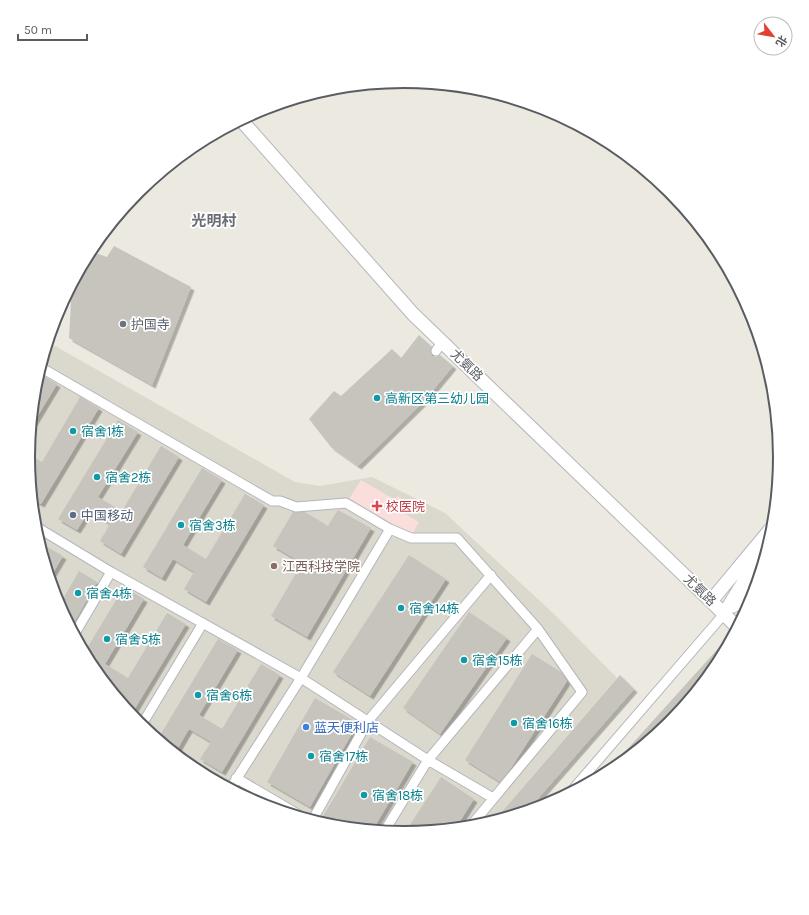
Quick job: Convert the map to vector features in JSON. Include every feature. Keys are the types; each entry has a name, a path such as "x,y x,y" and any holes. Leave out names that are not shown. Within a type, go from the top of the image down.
{"main road":[{"name":"尤氨路","path":"245,124 413,314 439,346 724,614 736,622"},
{"path":"711,601 766,535"},
{"path":"724,614 760,558"},
{"path":"724,614 748,594"}],"street":[{"path":"46,371 272,501 280,501 296,507 346,503 390,529 411,538 457,538 538,629 582,692 475,820"},
{"path":"233,784 301,678 390,529"},
{"path":"42,530 111,572 301,678 428,760 493,798"},
{"path":"78,629 111,572"},
{"path":"315,816 368,721 491,575"},
{"path":"578,783 724,614"},
{"path":"144,720 203,623"},
{"path":"387,826 428,760 538,629"},
{"path":"236,778 285,807"}],"shaded area":[{"name":"江西科技学院","path":"53,345 295,482 320,486 372,477 445,513 554,614 617,678 500,814 477,820 453,824 404,827 356,824 332,820 263,799 241,789 199,765 180,751 143,719 111,682 97,663 73,621 55,576 42,530 38,506 35,458 38,409 42,385"},
{"name":"校医院","path":"361,480 394,499 398,496 403,500 398,510 419,522 411,537 347,502"}],"building":[{"name":"护国寺","path":"114,246 191,287 152,385 69,338 71,298 73,294 96,253 107,257"},
{"name":"高新区第三幼儿园","path":"419,335 432,347 430,351 432,356 436,357 440,355 453,366 424,401 358,466 331,447 309,419 334,391 341,396 392,349 401,358"},
{"path":"44,376 57,384 37,416"},
{"name":"宿舍1栋","path":"80,397 99,408 41,504 38,502 35,458 42,462"},
{"name":"宿舍2栋","path":"118,420 138,432 98,497 122,511 161,446 179,457 121,554 100,541 110,524 89,511 77,530 58,519"},
{"name":"宿舍3栋","path":"202,468 222,480 183,545 206,559 245,494 264,505 206,602 184,589 194,572 173,559 162,578 143,567"},
{"path":"338,510 371,528 307,637 271,616 302,563 273,546 293,512 305,512 328,526"},
{"path":"46,546 63,556 54,572"},
{"name":"宿舍14栋","path":"409,555 446,579 370,696 333,672"},
{"name":"宿舍4栋","path":"79,571 97,582 74,623 63,599"},
{"name":"宿舍5栋","path":"124,587 144,599 105,664 128,678 167,613 186,624 134,709 111,682 97,663 88,647"},
{"name":"宿舍15栋","path":"469,612 507,638 440,734 403,708"},
{"name":"宿舍6栋","path":"218,639 238,650 199,715 222,729 261,664 280,675 222,772 200,759 211,742 189,729 178,748 160,735"},
{"path":"724,642 712,663 698,682 666,719 619,758"},
{"name":"宿舍16栋","path":"532,654 561,672 567,681 511,768 500,782 465,760"},
{"path":"620,675 634,689 534,803 500,814"},
{"name":"宿舍17栋","path":"315,698 358,723 310,807 267,782"},
{"name":"宿舍18栋","path":"370,737 413,762 375,826 356,824 322,817"},
{"path":"441,777 474,799 459,823 409,827"}],"place":[{"name":"护国寺","path":"123,324"},
{"name":"高新区第三幼儿园","path":"377,398"},
{"name":"宿舍1栋","path":"73,431"},
{"name":"宿舍2栋","path":"97,477"},
{"name":"校医院","path":"377,506"},
{"name":"中国移动","path":"73,515"},
{"name":"宿舍3栋","path":"181,525"},
{"name":"江西科技学院","path":"274,566"},
{"name":"宿舍4栋","path":"78,593"},
{"name":"宿舍14栋","path":"401,608"},
{"name":"宿舍5栋","path":"107,639"},
{"name":"宿舍15栋","path":"464,660"},
{"name":"宿舍6栋","path":"198,695"},
{"name":"宿舍16栋","path":"514,723"},
{"name":"蓝天便利店","path":"306,727"},
{"name":"宿舍17栋","path":"311,756"},
{"name":"宿舍18栋","path":"364,795"}],"district":[{"name":"光明村","path":"214,221"}]}
